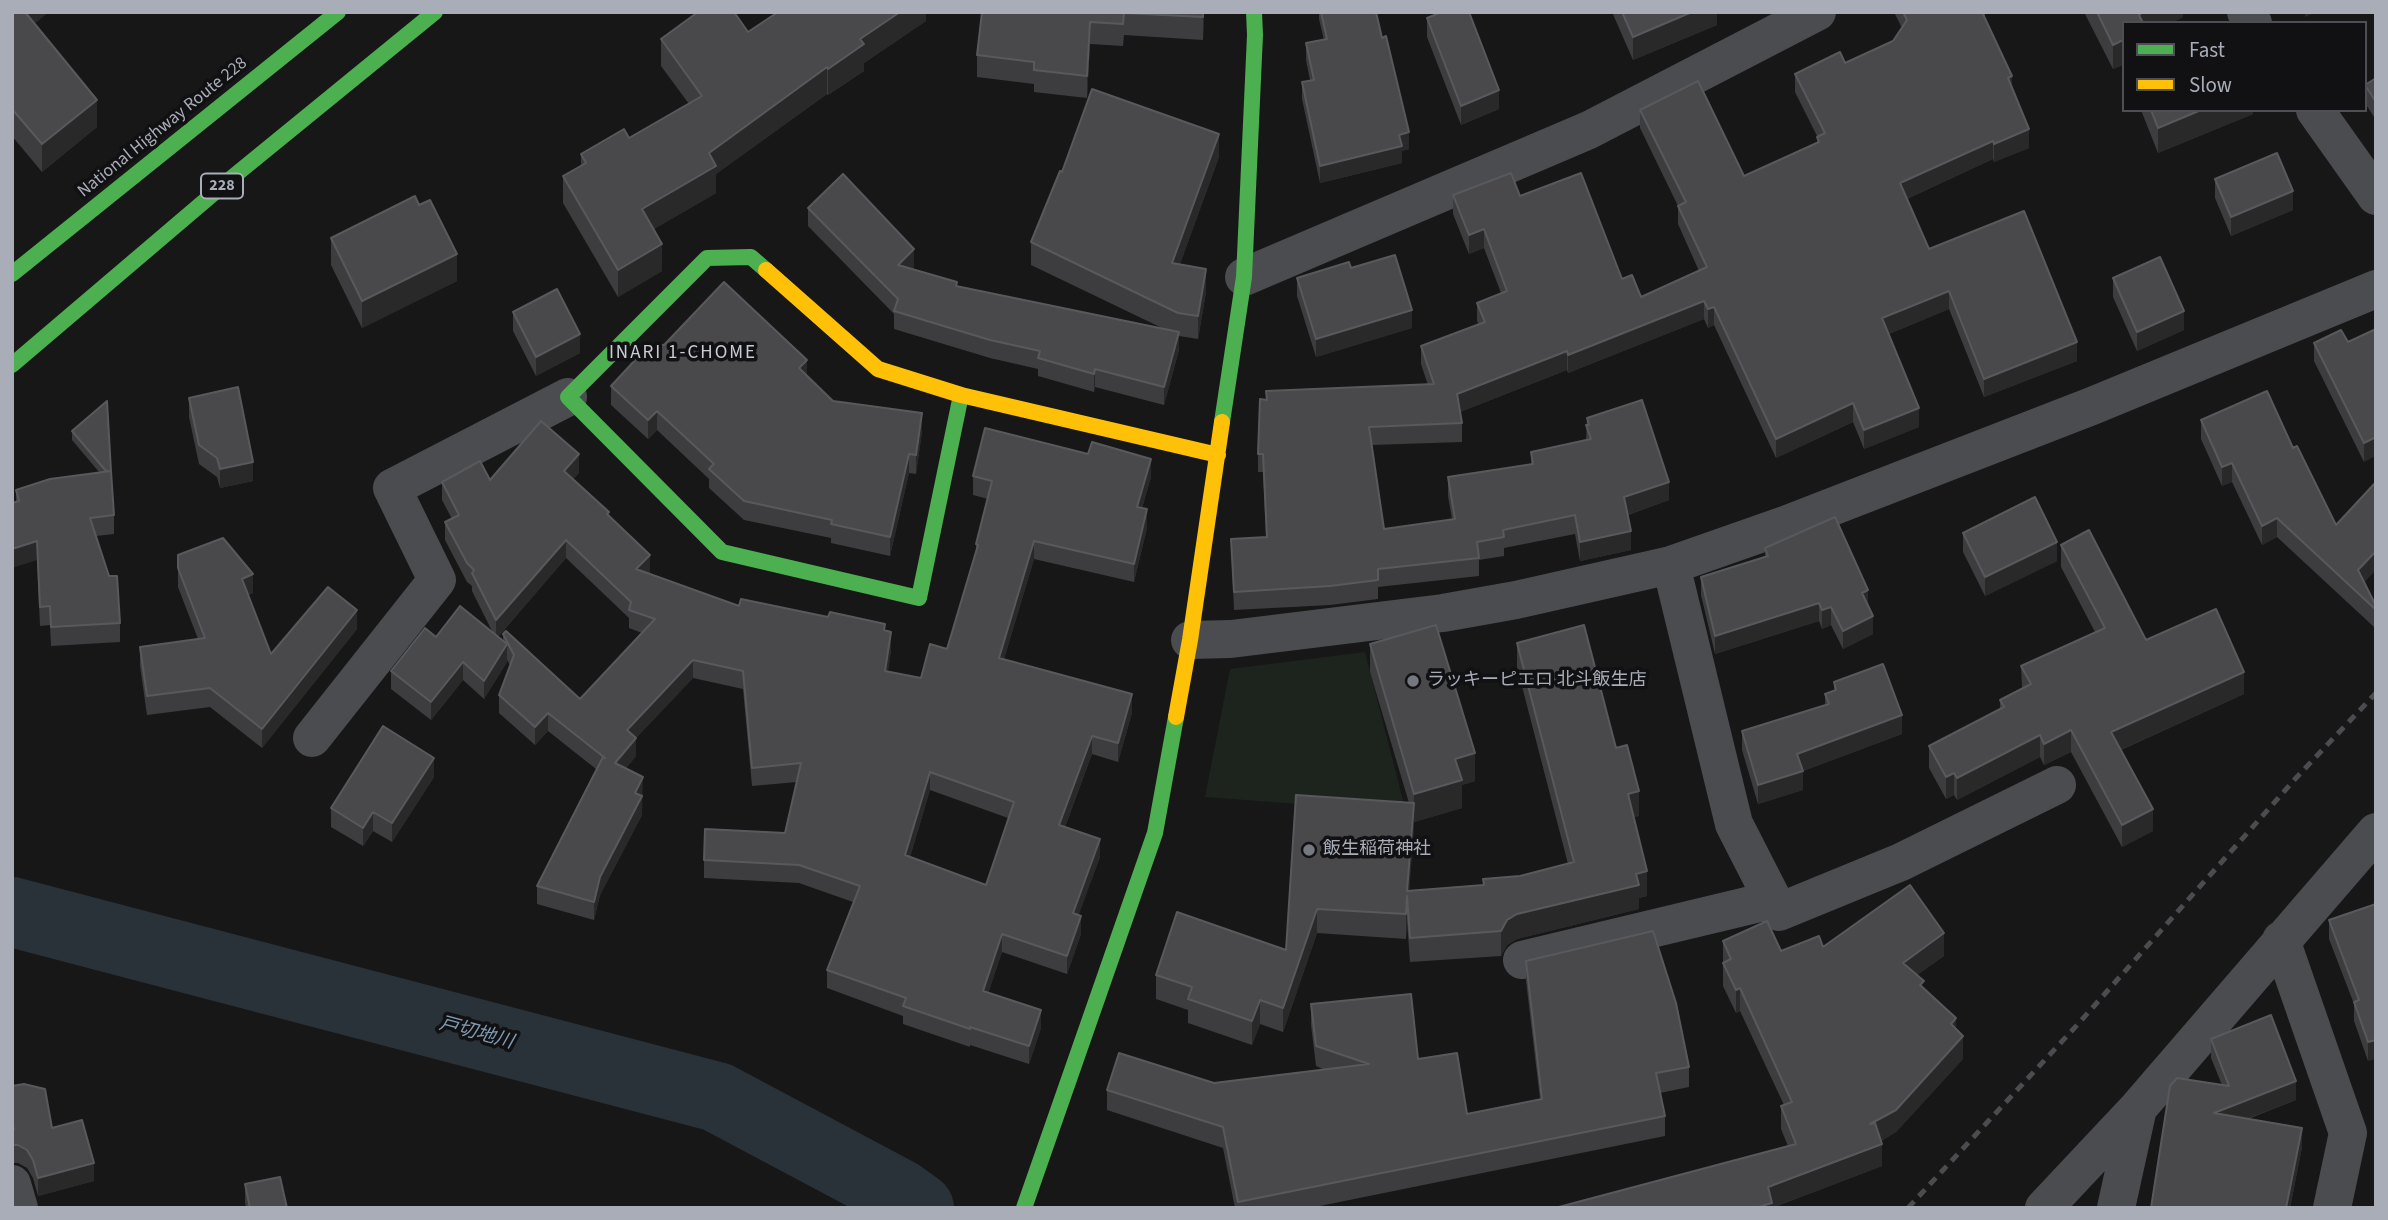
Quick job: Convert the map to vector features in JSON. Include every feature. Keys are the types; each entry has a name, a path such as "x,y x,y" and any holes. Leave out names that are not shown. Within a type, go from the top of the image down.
{"main road":[{"name":"National Highway Route 228","path":"12,274 338,12"},
{"name":"228","path":"12,365 234,176 435,12"},
{"path":"1024,1208 1155,833 1190,640 1244,278 1254,12"},
{"path":"961,395 919,598 722,552 568,397 707,258 751,257 878,369 961,395 1218,455"}],"street":[{"path":"1244,278 1589,130 1817,12"},
{"path":"2316,112 2376,196"},
{"path":"1190,640 1231,639 1443,613 1516,600 1671,565 1785,525 2080,411 2376,289"},
{"path":"312,738 437,580 392,488 568,397"},
{"path":"1671,565 1734,824 1779,912 1900,862 2057,785"},
{"path":"2043,1208 2138,1108 2376,832"},
{"path":"1522,960 1772,900"},
{"path":"2281,940 2348,1133 2332,1208"},
{"path":"2116,1208 2138,1108"},
{"path":"12,1184 19,1208"}],"shaded area":[{"path":"1365,652 1406,812 1205,797 1230,669"}],"building":[{"path":"12,12 25,12 97,100 42,144 12,109"},
{"path":"698,12 734,12 748,32 778,12 900,12 860,39 864,44 828,69 827,67 709,153 716,166 642,209 662,244 618,270 563,176 586,163 581,154 624,129 629,138 702,96 661,39"},
{"path":"982,12 1203,12 1203,17 1124,13 1123,24 1090,22 1087,76 1034,70 1034,62 977,55"},
{"path":"1321,12 1376,12 1382,38 1386,36 1409,132 1399,135 1402,146 1320,166 1302,82 1314,80 1306,43 1327,39"},
{"path":"1442,12 1469,12 1499,90 1461,106 1427,18"},
{"path":"1622,12 1692,12 1633,37"},
{"path":"1903,12 1982,12 2012,76 2008,78 2029,129 1994,144 1993,141 1900,183 1929,249 2024,211 2077,342 1984,379 1949,291 1882,318 1919,408 1864,430 1853,403 1776,439 1714,307 1708,309 1704,301 1568,355 1567,351 1457,394 1462,423 1369,427 1384,529 1455,519 1448,477 1533,464 1531,452 1591,439 1586,425 1589,425 1587,418 1642,400 1669,482 1624,497 1631,531 1580,542 1575,515 1503,530 1504,537 1477,542 1479,558 1378,569 1378,580 1234,592 1231,539 1267,537 1263,454 1258,454 1260,399 1267,400 1266,391 1434,384 1421,346 1485,322 1477,303 1507,291 1484,229 1469,235 1453,195 1511,173 1520,196 1581,173 1622,279 1632,275 1641,297 1707,267 1678,206 1686,202 1640,110 1698,81 1744,176 1819,142 1817,137 1825,133 1795,74 1840,52 1845,63 1893,41 1907,20"},
{"path":"2097,12 2143,12 2139,15 2142,21 2122,21 2122,40 2113,45"},
{"path":"2376,78 2376,102 2367,88 2367,84"},
{"path":"1092,89 1219,134 1172,263 1206,269 1198,316 1178,313 1031,242 1060,171 1062,172"},
{"path":"2152,112 2196,112 2158,128"},
{"path":"2277,153 2293,191 2231,217 2215,179"},
{"path":"843,174 914,249 898,265 957,282 956,286 1179,332 1164,387 1095,369 1094,374 1038,358 1040,351 990,340 894,311 898,299 808,208"},
{"path":"415,196 419,205 430,200 457,254 362,301 331,238"},
{"path":"1395,255 1412,310 1316,339 1297,278 1349,262 1351,268"},
{"path":"2160,257 2184,311 2137,332 2113,278"},
{"path":"724,282 807,360 799,368 833,401 922,413 916,455 909,454 890,537 831,524 832,520 744,501 709,469 714,464 657,411 648,420 611,386 650,344 664,345"},
{"path":"557,289 580,334 536,357 513,312"},
{"path":"2376,329 2376,437 2364,443 2314,343 2341,330 2348,342"},
{"path":"238,387 253,462 220,469 217,458 199,445 189,398"},
{"path":"2267,391 2293,448 2297,446 2336,525 2376,482 2376,551 2358,570 2376,606 2374,608 2277,518 2262,526 2232,463 2222,467 2201,420"},
{"path":"107,401 111,471 106,471 72,431"},
{"path":"541,421 579,454 564,471 609,512 607,514 650,555 636,569 739,606 741,599 828,617 830,612 885,624 884,630 891,632 885,671 921,678 930,644 947,649 978,545 976,544 992,481 973,476 985,428 1088,454 1092,442 1151,459 1137,507 1147,509 1134,564 1034,541 999,658 1132,694 1118,743 1092,736 1059,825 1100,839 1073,913 1081,916 1067,956 1002,934 983,991 1041,1010 1029,1046 903,1006 906,998 827,970 860,886 799,865 704,860 705,829 785,833 801,763 752,768 743,671 693,660 627,730 636,738 615,763 643,777 635,793 642,796 600,877 594,902 537,886 603,757 605,758 548,713 535,727 499,695 514,655 503,634 506,631 580,699 655,619 629,610 631,602 566,540 496,620 472,573 474,570 467,563 445,522 459,515 442,482 480,461 490,480","holes":["930,772 1014,802 986,885 905,855"]},
{"path":"111,471 114,515 90,518 109,576 117,576 120,623 51,627 50,606 40,607 37,541 12,549 12,503 19,501 16,490 50,479"},
{"path":"2035,497 2057,542 1985,577 1963,533"},
{"path":"1835,517 1868,590 1862,593 1873,616 1843,631 1831,607 1822,610 1819,603 1715,636 1701,577 1768,556 1765,548"},
{"path":"2089,530 2146,640 2216,609 2244,672 2111,732 2153,809 2122,825 2071,730 2044,744 2040,735 1957,778 1954,773 1946,777 1929,746 2004,707 2000,700 2031,684 2021,666 2105,628 2061,545"},
{"path":"223,538 253,574 242,579 271,654 328,587 357,610 262,729 210,688 147,696 140,647 205,638 178,568 178,555"},
{"path":"460,606 507,644 484,681 463,662 431,702 391,671 425,628 436,637"},
{"path":"1436,625 1475,753 1455,759 1462,780 1414,794 1370,644"},
{"path":"1584,625 1616,748 1627,745 1639,791 1628,794 1647,871 1636,874 1639,885 1517,914 1507,920 1501,931 1410,938 1407,896 1406,914 1317,909 1283,1008 1260,1000 1252,1021 1188,999 1192,987 1156,975 1177,912 1286,950 1296,795 1414,803 1407,891 1484,885 1483,879 1520,876 1574,862 1517,643"},
{"path":"1883,664 1902,715 1797,754 1803,771 1758,785 1742,731 1829,704 1825,694 1836,690 1834,682"},
{"path":"383,726 434,758 392,823 373,812 363,828 331,808"},
{"path":"1910,885 1944,933 1903,963 1924,981 1920,985 1956,1018 1951,1024 1963,1036 1896,1110 1870,1124 1875,1123 1882,1144 1768,1187 1772,1203 1755,1208 1555,1208 1796,1144 1781,1106 1792,1102 1740,988 1736,990 1723,963 1731,959 1723,941 1767,921 1781,951 1819,936 1823,947"},
{"path":"2376,904 2376,1040 2368,1042 2354,1002 2359,1000 2329,920"},
{"path":"1653,931 1676,1003 1689,1067 1656,1073 1665,1116 1238,1202 1223,1127 1107,1090 1119,1053 1214,1083 1369,1064 1316,1046 1311,1004 1411,994 1418,1059 1457,1053 1467,1114 1542,1099 1526,961"},
{"path":"2271,1015 2296,1081 2214,1113 2302,1128 2286,1208 2151,1208 2170,1086 2177,1078 2229,1086 2211,1039"},
{"path":"24,1084 45,1089 52,1128 82,1120 94,1163 38,1178 27,1150 12,1145 12,1086"},
{"path":"280,1177 287,1208 250,1208 245,1184"}],"waterway":[{"name":"戸切地川","path":"12,912 717,1097 901,1195 919,1208"}],"railway":[{"path":"1908,1208 2079,1023 2296,778 2376,693"}],"traffic: fast":[{"path":"12,274 338,12"},
{"path":"12,365 234,176 435,12"},
{"path":"1222,422 1244,277 1254,12"},
{"path":"766,270 751,257 707,258 568,397 722,552 919,598 961,395"},
{"path":"1024,1208 1155,833 1176,717"}],"traffic: slow":[{"path":"766,270 878,369 961,395 1218,455"},
{"path":"1176,717 1222,422"}],"place":[{"name":"ラッキーピエロ 北斗飯生店","path":"1413,681"},
{"name":"飯生稲荷神社","path":"1309,850"}],"district":[{"name":"INARI 1-CHOME","path":"683,354"}]}
